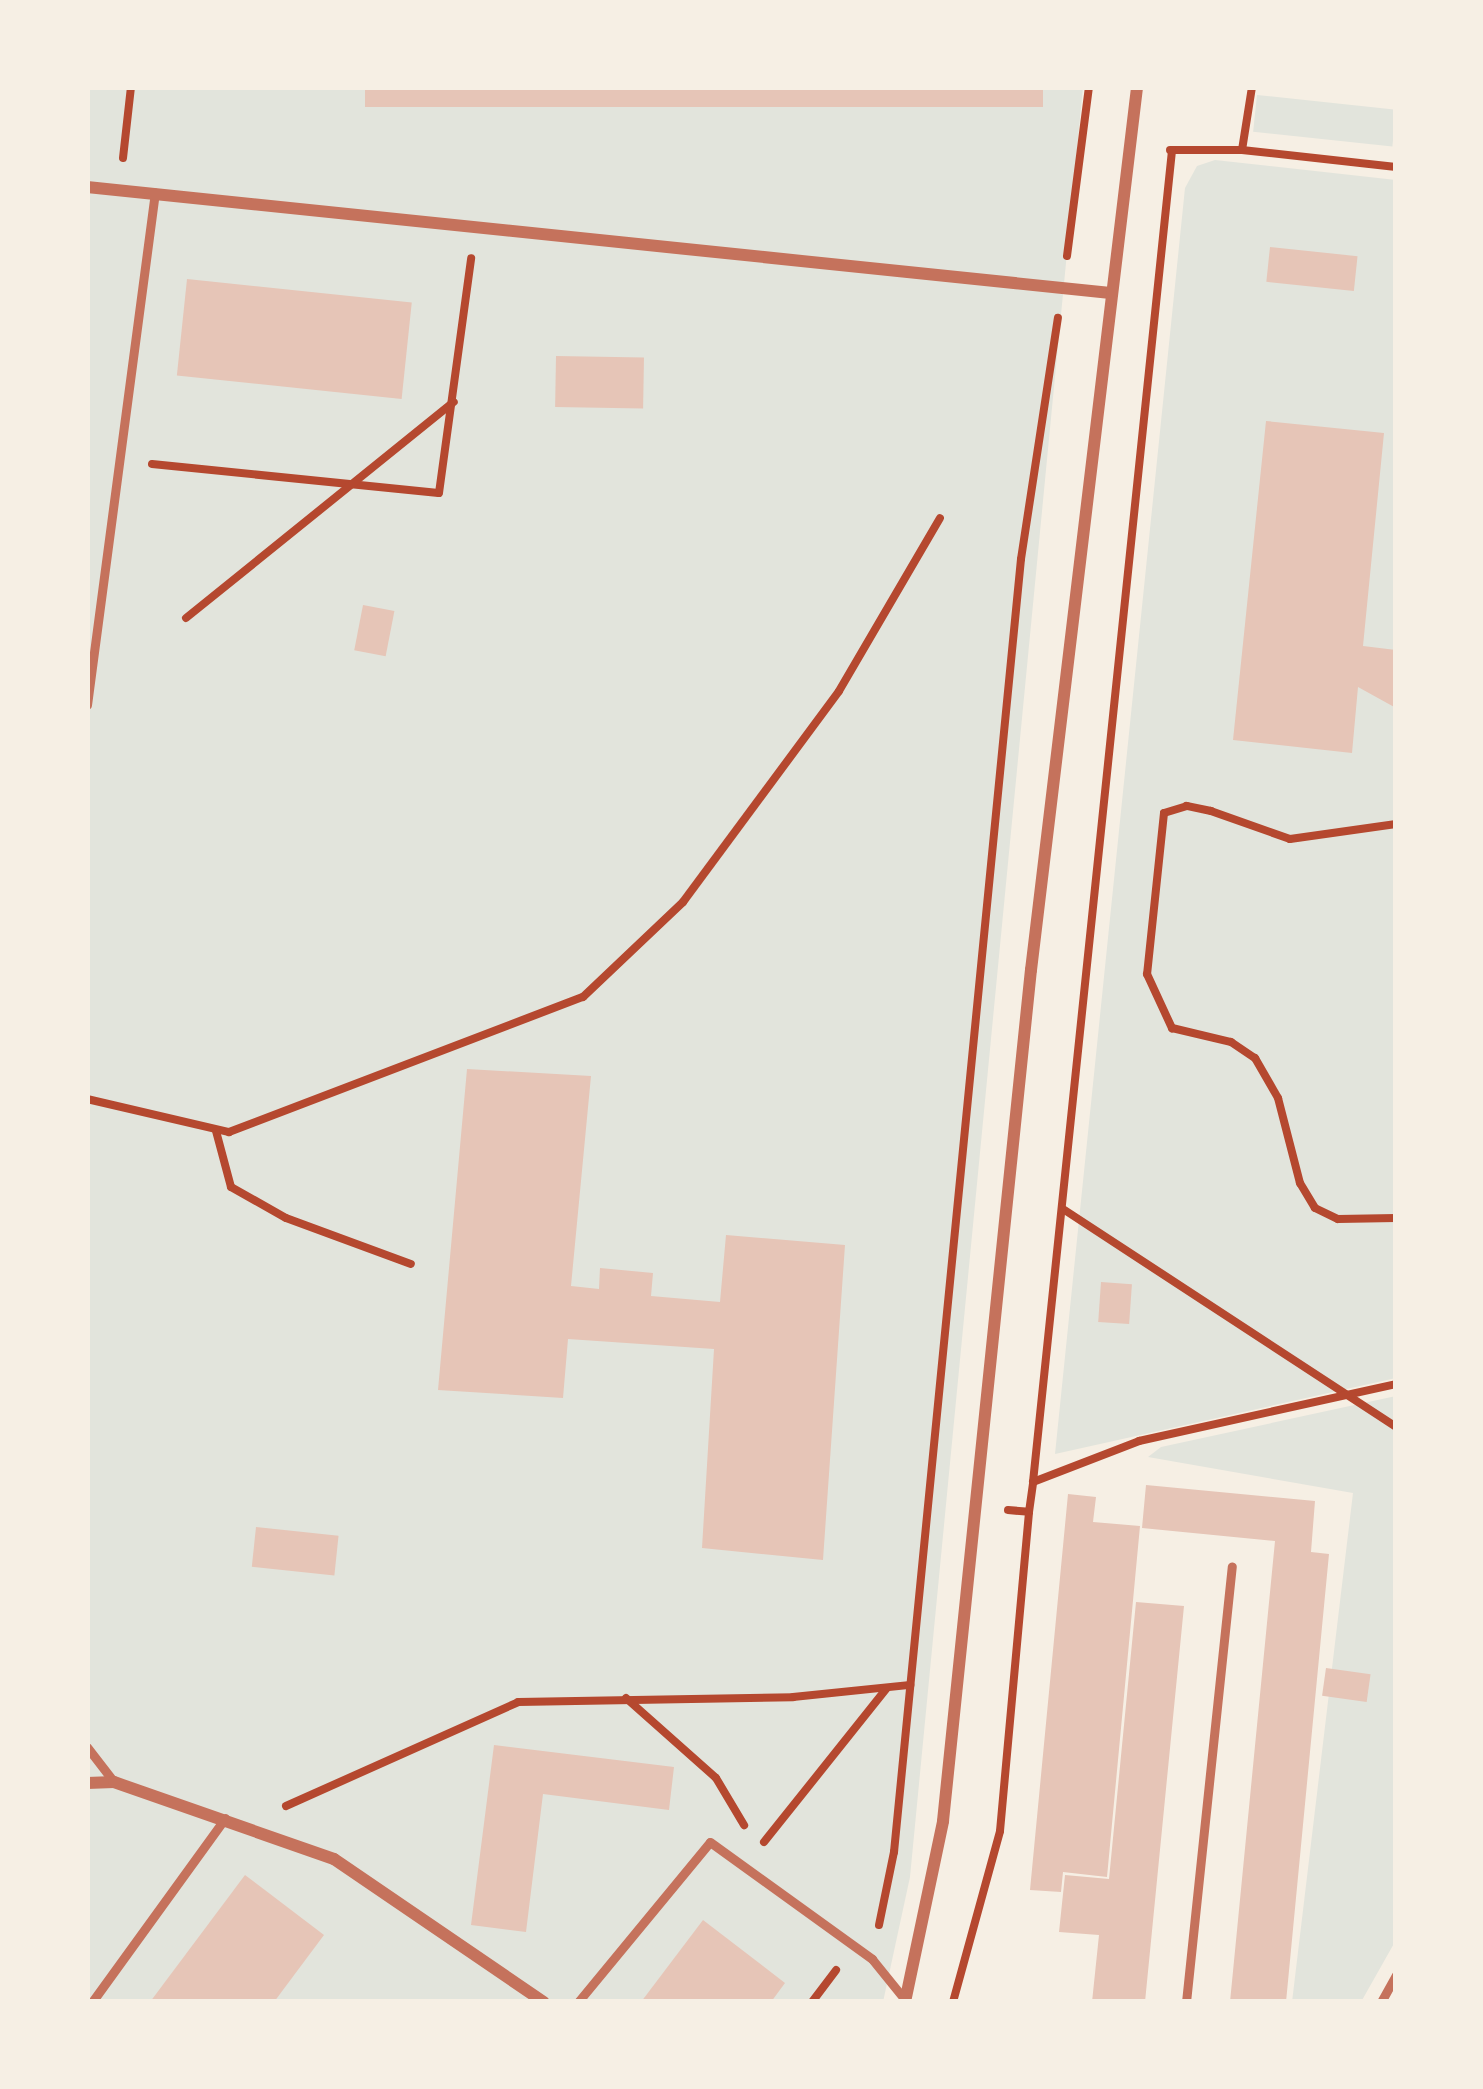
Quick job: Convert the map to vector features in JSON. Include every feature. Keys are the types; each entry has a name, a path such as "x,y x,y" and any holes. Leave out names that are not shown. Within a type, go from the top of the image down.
{"street":[{"path":"906,2002 943,1821 980,1507 1034,947 1137,87"},
{"path":"87,187 1111,292"},
{"path":"87,1783 114,1782 166,1805 225,1818 334,1859 544,2002"}],"lane":[{"path":"87,705 155,192"},
{"path":"1186,2002 1232,1566"},
{"path":"87,1747 114,1782"},
{"path":"92,2002 225,1818"},
{"path":"578,2002 710,1842 872,1959 906,2002"},
{"path":"1382,2002 1396,1975"}],"path":[{"path":"119,189 131,87"},
{"path":"872,1959 894,1852 1021,559 1089,87"},
{"path":"1242,150 1252,87"},
{"path":"1083,145 1242,150 1396,166"},
{"path":"953,2002 1000,1831 1029,1512 1172,150"},
{"path":"120,461 439,493 455,401 474,225"},
{"path":"186,618 455,401"},
{"path":"87,1099 217,1131 583,997 683,902 839,691 940,518"},
{"path":"1396,824 1289,839 1187,806 1164,813 1147,974 1172,1028 1231,1042 1255,1058 1278,1098 1300,1183 1315,1208 1338,1219 1396,1218"},
{"path":"217,1131 231,1186 286,1218 411,1264"},
{"path":"1063,1209 1396,1427"},
{"path":"1033,1482 1139,1441 1396,1384"},
{"path":"928,1501 1029,1512"},
{"path":"225,1818 283,1807 370,1774 518,1702 910,1685"},
{"path":"626,1698 716,1778 753,1856 887,1687"}],"shaded area":[{"path":"87,87 1083,87 910,1877 883,2002 87,2002"},
{"path":"1257,95 1396,110 1392,146 1253,132"},
{"path":"1215,160 1396,180 1396,1378 1055,1454 1185,188 1197,166"},
{"path":"1396,1396 1396,1940 1361,2002 1292,2002 1353,1493 1148,1457 1161,1447"}],"building":[{"path":"365,87 1043,87 1043,107 365,107"},
{"path":"1270,247 1358,256 1354,291 1266,282"},
{"path":"187,279 412,303 402,399 177,375"},
{"path":"556,356 644,358 643,409 555,407"},
{"path":"1266,421 1384,433 1363,646 1396,650 1396,708 1358,687 1352,753 1233,740"},
{"path":"363,605 394,611 386,656 354,650"},
{"path":"467,1069 591,1076 571,1286 599,1289 600,1268 653,1273 651,1296 720,1302 726,1235 845,1245 823,1560 702,1548 714,1349 568,1339 563,1398 438,1390"},
{"path":"1101,1282 1132,1284 1129,1324 1098,1322"},
{"path":"1146,1485 1315,1501 1311,1552 1329,1554 1286,2002 1230,2002 1275,1541 1142,1528"},
{"path":"1068,1494 1096,1497 1093,1522 1140,1526 1107,1877 1063,1872 1061,1892 1030,1890"},
{"path":"256,1527 339,1536 334,1575 252,1567"},
{"path":"1136,1602 1184,1606 1145,2002 1092,2002 1099,1935 1059,1932 1065,1875 1109,1879"},
{"path":"1326,1668 1371,1674 1367,1702 1322,1696"},
{"path":"494,1745 674,1767 669,1810 543,1794 526,1932 471,1925"},
{"path":"245,1875 324,1935 274,2002 150,2002"},
{"path":"703,1920 785,1983 771,2002 641,2002"}]}
